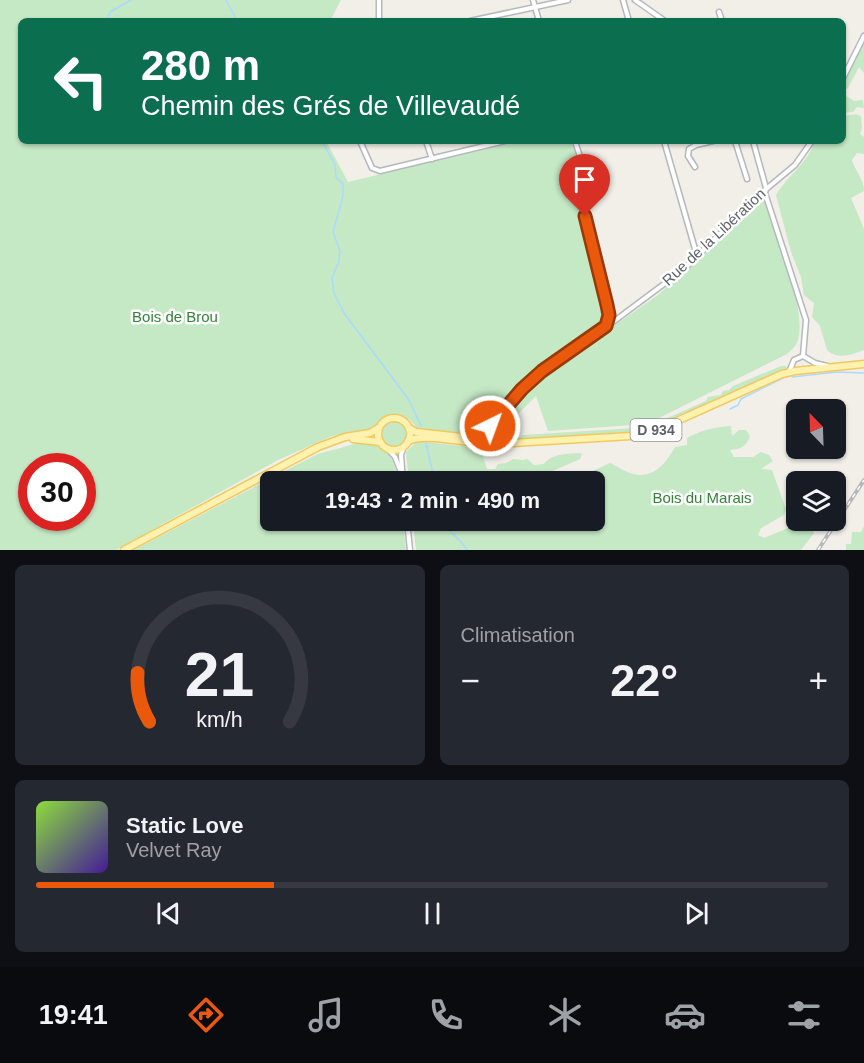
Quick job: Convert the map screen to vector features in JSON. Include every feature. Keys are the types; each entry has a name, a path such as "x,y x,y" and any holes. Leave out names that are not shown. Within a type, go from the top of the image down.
{"main road":[{"name":"D 934","path":"406,444 422,437 482,444 650,433 788,373 864,365"},
{"name":"D 934","path":"788,373 864,365"},
{"path":"124,550 303,454 332,442 370,432 378,428 382,422 392,418 402,420 409,428 406,444 399,449 388,449 380,442 378,428"},
{"name":"D 934","path":"409,428 416,432 513,443"},
{"path":"332,442 361,438 380,442"}],"street":[{"path":"380,0 380,18"},
{"path":"533,0 538,18"},
{"path":"486,18 568,0"},
{"path":"623,0 628,18"},
{"path":"635,0 661,18"},
{"path":"719,12 721,18"},
{"path":"846,72 864,36"},
{"path":"361,144 372,168 380,171 493,144"},
{"path":"427,144 432,159"},
{"path":"576,144 588,184 589,200 585,222 607,305 608,321"},
{"path":"665,144 697,256"},
{"path":"695,167 688,156 689,149 700,144"},
{"path":"736,144 747,179"},
{"path":"754,144 765,190 806,320 803,356"},
{"name":"Rue de la Libération","path":"481,439 531,380 602,330 608,321 614,322 668,283 765,190 795,165 810,144"},
{"path":"803,356 821,365 849,365"},
{"path":"788,373 792,362 803,356"},
{"path":"453,441 479,441 481,439"},
{"path":"402,471 400,455 406,444"},
{"path":"388,449 395,457 400,471"},
{"path":"408,531 410,550"}],"green space":[{"name":"Bois de Brou","path":"0,0 341,0 332,18 18,18 18,144 328,144 348,182 507,144 572,144 586,187 587,198 583,208 582,224 605,308 601,325 537,369 510,397 486,429 475,434 420,431 409,419 396,414 388,416 372,430 332,436 278,460 116,550 0,550"},
{"path":"864,41 864,73 859,67 846,89 846,78"},
{"path":"846,96 854,101 863,100 864,108 857,107 853,112 846,113"},
{"path":"856,114 861,116 860,134 864,137 864,154 857,153 852,160 863,183 864,191 851,198 864,229 864,350 840,356 827,350 820,326 812,317 814,303 804,295 801,277 791,252 776,195 814,144 846,144 846,116"},
{"path":"763,200 782,250 797,305 799,335 796,344 787,354 647,424 548,431 536,396 501,431 498,430 537,381 581,348 590,346 591,342 658,295"},
{"path":"786,366 785,372 647,431 632,434 522,440 518,438 523,435 652,427 657,422 706,401 708,397 721,395 723,391 733,386"},
{"path":"394,420 404,424 408,434 404,444 394,448 384,444 380,434 384,424"},
{"name":"Bois du Marais","path":"731,426 732,436 739,430 746,430 750,436 743,447 730,450 734,457 753,457 761,452 769,455 773,461 761,469 772,470 786,509 784,515 761,528 758,535 764,538 786,529 786,531 813,531 801,550 416,550 414,531 605,531 605,471 593,471 610,463 633,474 653,472 668,459 675,447 687,445 687,438 719,427"},
{"path":"417,441 480,448 487,469 495,469 498,464 513,459 527,459 534,465 544,464 556,456 582,453 580,459 553,471 408,471 406,452"},
{"path":"358,443 369,444 388,453 396,471 285,471 318,454"},
{"path":"260,484 260,531 404,531 406,550 134,550"},
{"path":"864,526 864,550 846,550 846,544 851,544 852,532 861,532"}],"waterway":[{"path":"108,18 110,12 131,0"},
{"path":"226,0 235,18"},
{"path":"324,144 335,165 336,177 343,184 343,196 333,232 340,251 339,261 332,278 334,293 344,313 409,400 421,426"},
{"path":"792,377 837,372 864,373"},
{"path":"730,409 738,405 741,399 783,378"},
{"path":"426,444 432,471"},
{"path":"450,531 467,550"}],"railway":[{"path":"818,550 864,480"}],"route":[{"path":"490,426 522,389 542,371 606,326 609,315 585,216"}]}
